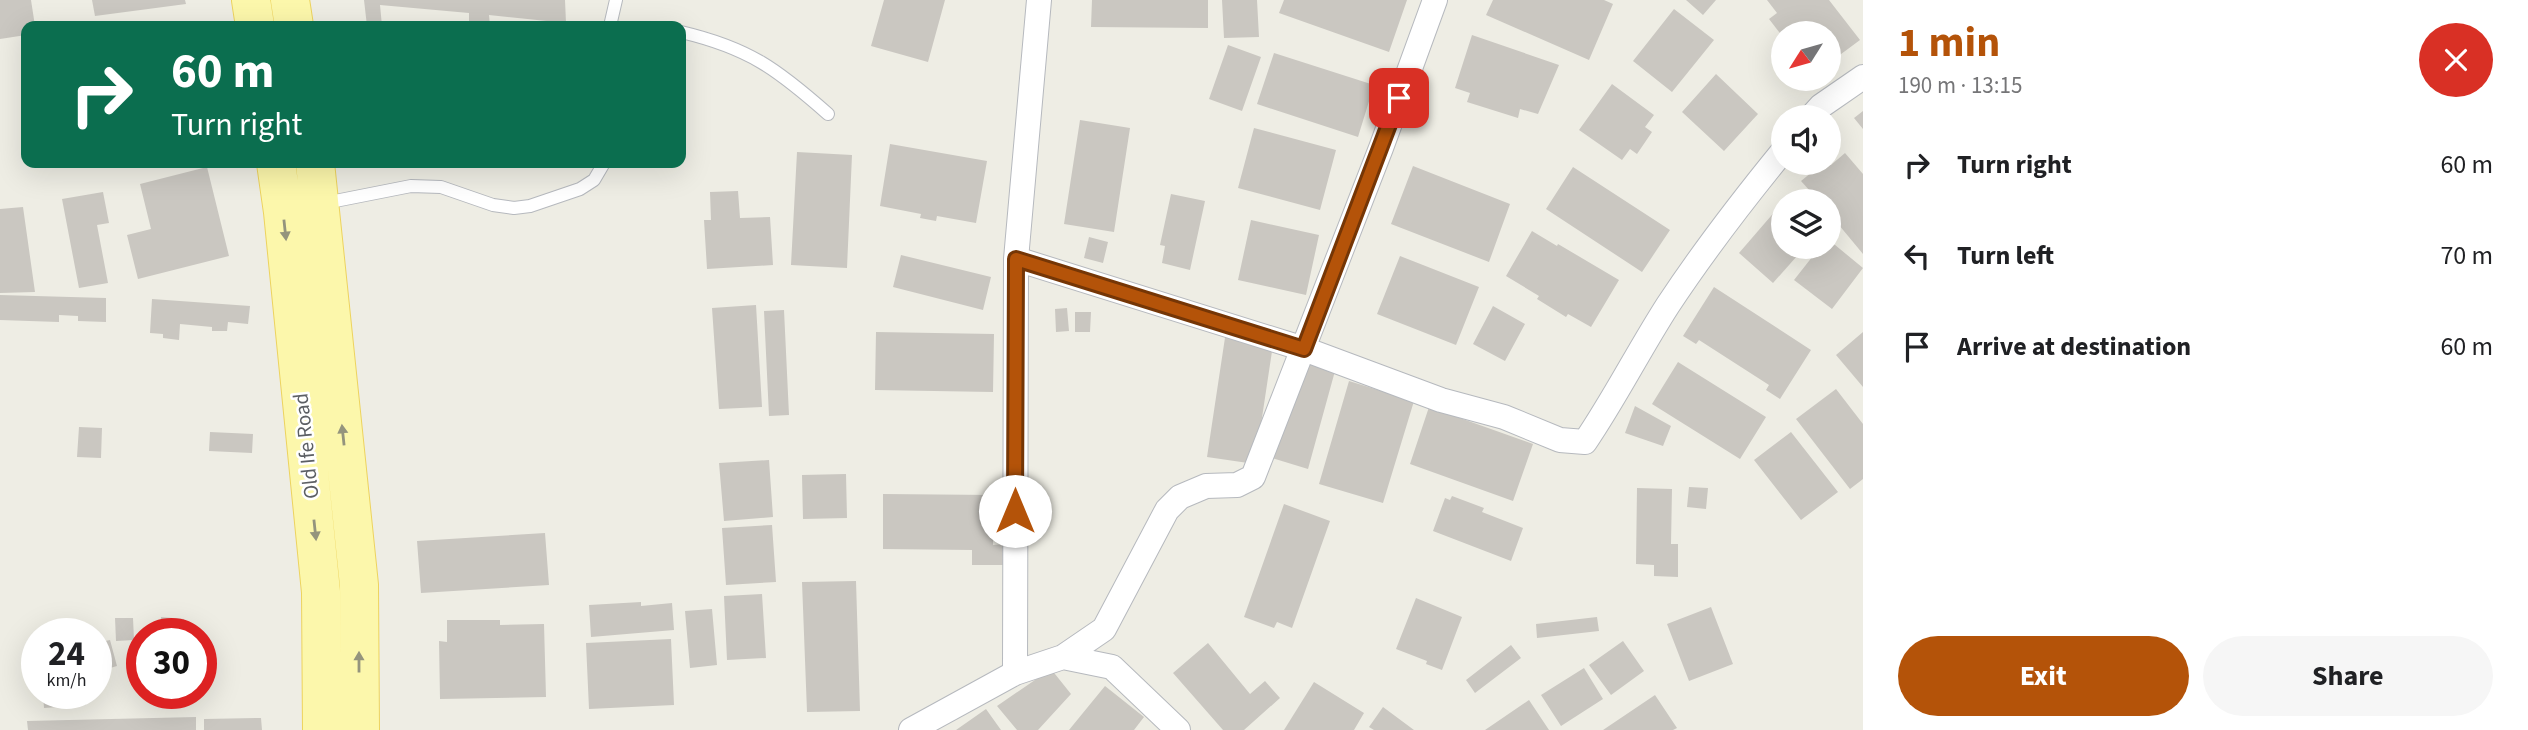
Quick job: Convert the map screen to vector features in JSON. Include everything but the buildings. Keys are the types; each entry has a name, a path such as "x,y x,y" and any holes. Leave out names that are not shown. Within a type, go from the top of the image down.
{"main road":[{"path":"251,0 254,21"},
{"path":"290,0 293,21"},
{"name":"Old Ife Road","path":"277,168 321,592 322,730"},
{"name":"Old Ife Road","path":"316,168 359,585 360,730"}],"street":[{"path":"1015,673 1016,259 1039,0"},
{"path":"911,730 1015,673 1063,657 1104,629 1167,510 1180,497 1206,486 1237,485 1253,477 1435,0"},
{"path":"1822,105 1863,77"},
{"path":"1016,259 1304,349 1441,400 1504,417 1560,440 1586,442 1668,305 1771,166"},
{"path":"1063,657 1112,667 1178,730"}],"lane":[{"path":"612,21 616,0"},
{"path":"686,33 713,40 753,56 785,76 828,114"},
{"path":"321,204 411,186 441,187 493,205 513,208 530,206 580,188 594,180 601,168"}],"route":[{"path":"1015,511 1016,259 1304,349 1399,98"}]}
